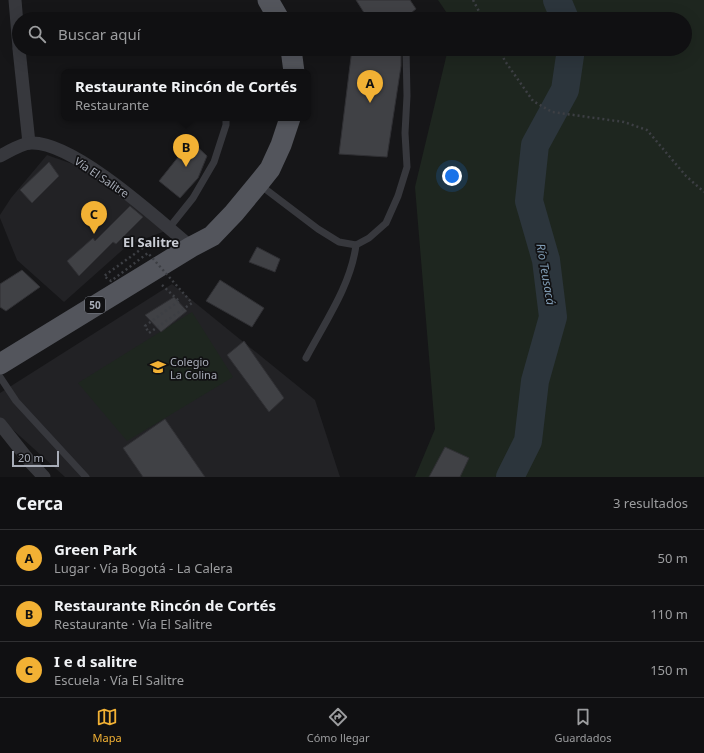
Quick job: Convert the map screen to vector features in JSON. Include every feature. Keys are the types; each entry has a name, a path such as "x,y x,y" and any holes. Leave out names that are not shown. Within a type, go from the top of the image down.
{"main road":[{"path":"268,0 275,12"},
{"path":"292,56 294,69"},
{"name":"50","path":"0,364 191,247 212,236 234,213 270,168 281,144 289,121"}],"street":[{"path":"15,0 16,12"},
{"path":"0,156 29,142 20,56"},
{"name":"Vía El Salitre","path":"29,142 41,143 53,147 79,160 127,193 191,247"},
{"path":"0,424 44,477"}],"lane":[{"path":"258,184 318,229 339,242 356,245 369,238 386,222 398,196 406,167 406,56"},
{"path":"169,228 193,198 214,162 226,126 226,121"},
{"path":"306,358 347,281 354,258 356,245"},
{"path":"0,377 16,401 86,477"}],"path":[{"path":"473,0 479,12"},
{"path":"502,56 533,101 552,112 624,122 647,130 686,176 704,192"},
{"path":"151,242 104,276 111,281 148,253 192,303 149,333 145,326 180,301"}],"shaded area":[{"path":"438,0 704,0 704,477 415,477 435,429 415,187 446,56 692,56 692,12 446,12"},
{"path":"47,155 87,169 168,230 128,245 64,302 17,260 0,218 0,215 11,198"},
{"name":"Colegio La Colina","path":"172,284 315,400 340,477 65,477 0,418 0,393"},
{"path":"192,312 233,377 127,441 78,383"}],"building":[{"path":"356,0 410,0 416,9 412,12 364,12"},
{"path":"351,56 401,56 401,66 387,157 339,154"},
{"path":"191,141 207,156 198,178 180,198 159,181"},
{"path":"49,162 59,176 32,203 20,190"},
{"path":"130,206 143,217 116,244 113,242 79,276 67,261 93,238 95,241"},
{"path":"257,247 280,259 275,272 249,262"},
{"path":"22,270 40,287 6,311 0,307 0,284"},
{"path":"220,280 264,308 252,327 206,301"},
{"path":"174,297 187,311 161,332 145,315"},
{"path":"244,341 284,398 269,412 227,355"},
{"name":"Colegio La Colina","path":"165,419 205,477 143,477 123,448"},
{"path":"445,447 469,458 460,477 429,477"}],"waterway":[{"name":"Río Teusacá","path":"557,0 562,12"},
{"name":"Río Teusacá","path":"510,477 528,441 535,381 553,317 546,260 529,201 535,145 565,90 570,56"}],"place":[{"name":"Green Park","path":"370,103"},
{"name":"Restaurante Rincón de Cortés","path":"186,167"},
{"name":"I e d salitre","path":"94,234"},
{"name":"Colegio La Colina","path":"158,367"}],"district":[{"name":"El Salitre","path":"151,242"}]}
